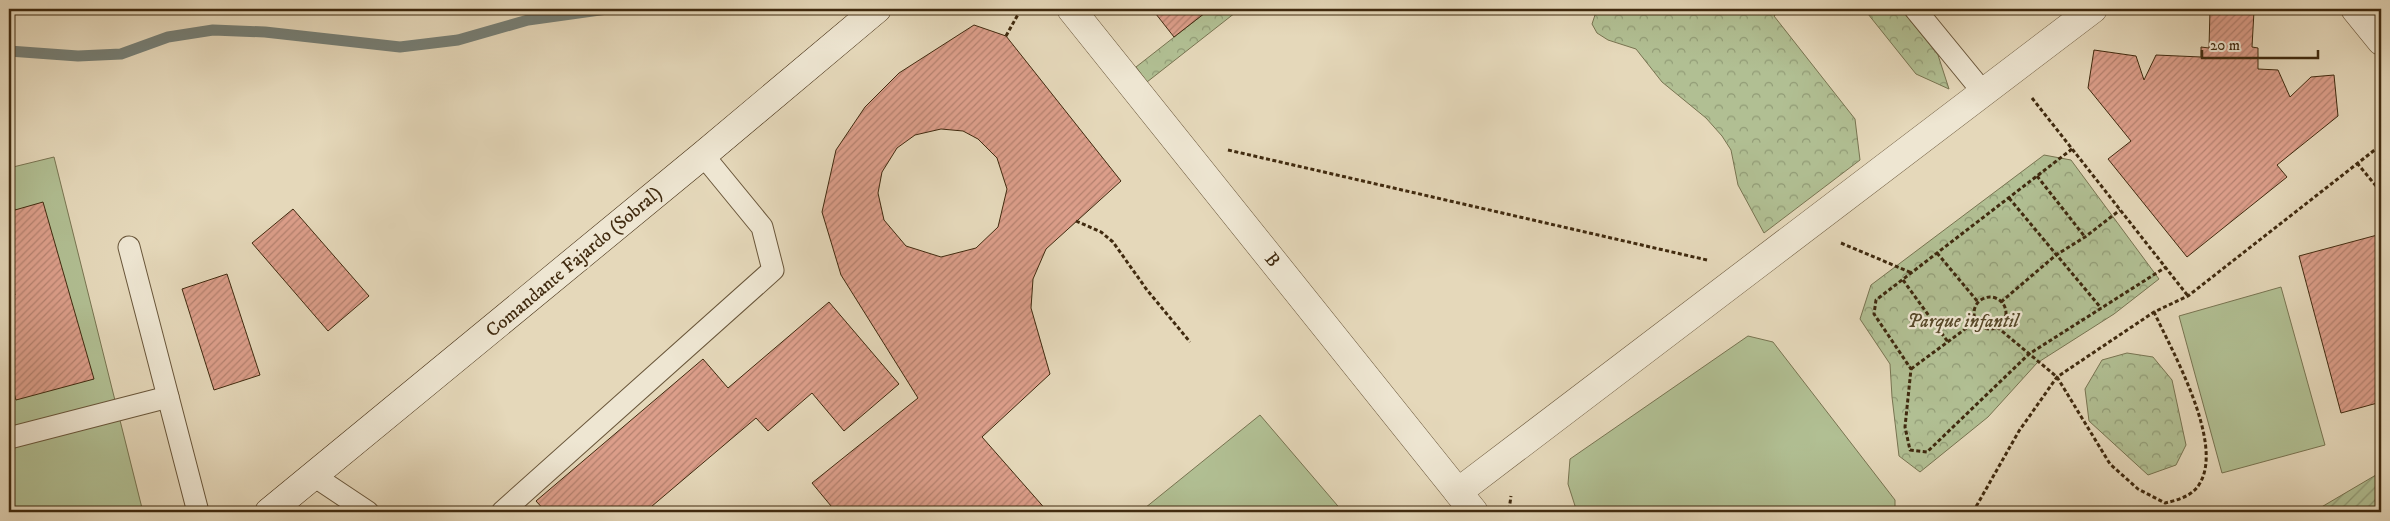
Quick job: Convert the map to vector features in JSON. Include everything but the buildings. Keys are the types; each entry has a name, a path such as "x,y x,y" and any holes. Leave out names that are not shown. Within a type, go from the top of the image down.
{"street":[{"name":"Comandante Fajardo (Sobral)","path":"269,512 703,155 877,9"},
{"name":"B","path":"1071,9 1466,502"},
{"path":"1466,502 1750,270 2093,9"},
{"path":"2355,9 2381,42"}],"lane":[{"path":"1916,9 1983,92"},
{"path":"502,512 773,270 762,227 703,155"},
{"path":"129,247 198,512"},
{"path":"9,438 168,397"},
{"path":"314,476 368,512"}],"path":[{"path":"1006,36 1021,9"},
{"path":"2027,91 2188,296"},
{"path":"1174,138 1750,270"},
{"path":"1972,512 2019,431 2058,377 2154,312 2188,296 2381,145"},
{"path":"2072,149 1876,300 1874,314 1911,369 1905,427 1910,450 1927,452 2029,354 2166,268"},
{"path":"2357,163 2381,192"},
{"path":"2037,176 2085,237"},
{"path":"2009,198 2101,308"},
{"path":"2001,302 2056,255 2085,237 2120,210"},
{"path":"1076,221 1101,232 1113,242 1147,290 1190,342"},
{"path":"1834,240 1912,273"},
{"path":"1937,253 1978,302"},
{"path":"1903,280 1948,342"},
{"path":"1987,298 2001,302 2006,315 2004,320 1996,327 1988,329 1976,321 1974,312 1978,302 1987,298"},
{"path":"1996,327 2058,377 2110,464 2138,489 2165,503 2182,499 2200,484 2208,455 2194,397 2154,312"},
{"path":"1911,369 1976,321"},
{"path":"9,508 10,512"}],"green space":[{"path":"1210,9 1240,9 1147,82 1136,67"},
{"path":"1599,9 1782,9 1774,16 1855,119 1860,160 1764,233 1738,185 1731,150 1722,136 1706,118 1662,82 1636,49 1608,40 1597,33 1592,24"},
{"path":"1864,9 1901,9 1938,55 1949,89 1916,74"},
{"name":"Parque infantil","path":"2044,155 2071,160 2159,279 2114,314 2037,363 1988,417 1920,472 1899,456 1890,364 1860,319 1871,285"},
{"path":"54,157 143,512 9,512 9,168"},
{"path":"2281,287 2325,445 2222,473 2179,316"},
{"path":"1748,336 1773,342 1895,500 1895,512 1577,512 1568,484 1570,459"},
{"path":"2127,353 2153,357 2172,380 2186,445 2176,465 2148,475 2089,421 2085,389 2102,360"},
{"path":"1260,415 1343,512 1140,512"},
{"path":"2381,472 2381,512 2313,512"}],"waterway":[{"path":"9,51 78,56 121,54 168,37 213,30 265,32 400,47 458,40 528,20 607,9"}]}
